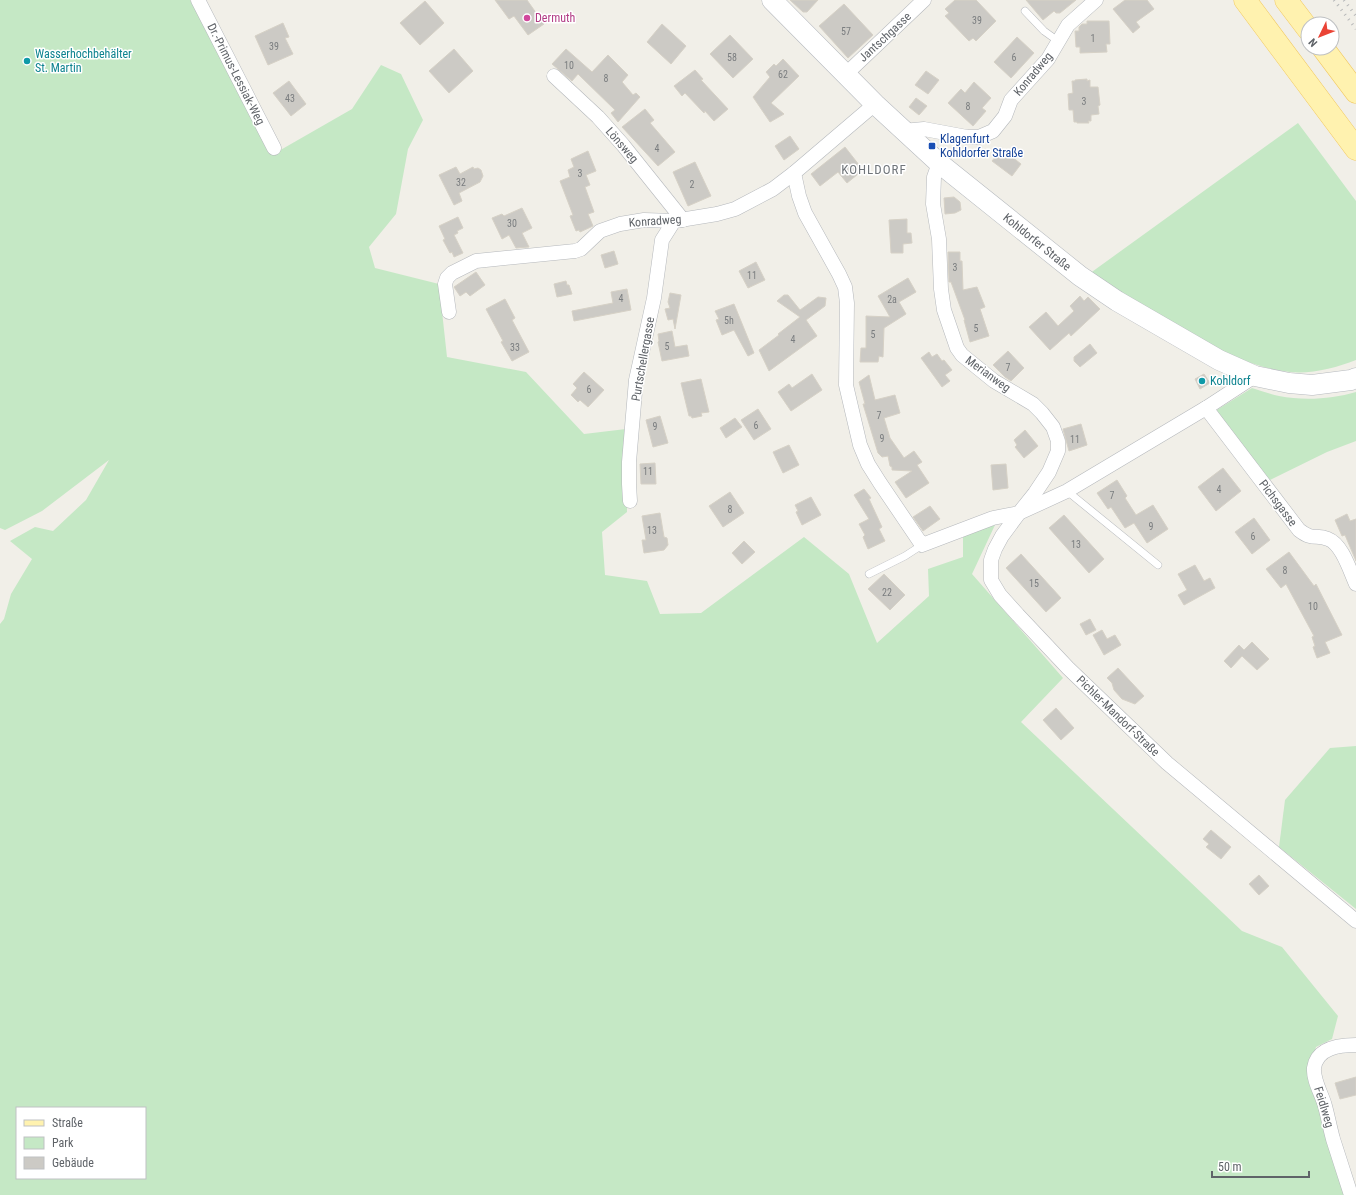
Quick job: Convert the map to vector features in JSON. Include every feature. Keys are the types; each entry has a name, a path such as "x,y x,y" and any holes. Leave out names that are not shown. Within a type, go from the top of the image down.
{"main road":[{"path":"1245,0 1356,149"},
{"path":"1286,0 1300,18"},
{"path":"1329,56 1356,92"}],"street":[{"name":"Dr.-Primus-Lessiak-Weg","path":"198,0 274,148"},
{"name":"Kohldorfer Straße","path":"772,0 845,75 903,131 939,163 1080,276 1117,301 1212,356 1255,376 1289,383 1312,385 1356,378"},
{"name":"Jantschgasse","path":"845,75 924,0"},
{"name":"Konradweg","path":"903,131 924,129 967,137 979,137 993,131 1005,116 1012,100 1048,59 1068,25 1096,0"},
{"name":"Lönsweg","path":"554,76 598,117 623,145 679,220"},
{"name":"Konradweg","path":"449,312 445,284 447,278 452,273 476,261 575,251 581,249 600,231 620,224 644,220 679,220 717,214 735,209 773,189 875,104"},
{"name":"Merianweg","path":"939,163 934,176 933,204 939,239 944,310 957,348 962,355 994,381 1033,404 1042,412 1053,427 1058,441 1058,451 1048,472 1035,493 1019,513"},
{"path":"794,173 799,196 805,213 845,287 847,303 846,385 860,445 868,464 880,484 922,545 992,518 1019,513"},
{"name":"Purtschellergasse","path":"630,501 629,462 636,380 654,298 662,240 679,220"},
{"name":"Pichler-Mandorf-Straße","path":"1255,376 1206,408 1067,491 1019,513 1002,536 995,549 991,560 991,580 1000,595 1068,668 1168,763 1356,920"},
{"name":"Pichsgasse","path":"1206,408 1299,530 1311,538 1327,538 1334,542 1340,549 1356,584"},
{"name":"Feidlweg","path":"1351,1195 1333,1138 1325,1105 1315,1078 1314,1067 1321,1055 1332,1047 1356,1045"}],"lane":[{"name":"Konradweg","path":"1025,11 1044,31 1058,41"},
{"path":"1067,491 1158,565"},
{"path":"869,574 905,556 922,545"}],"green space":[{"path":"0,0 190,0 277,152 352,109 381,65 401,74 423,120 408,149 396,214 369,247 375,268 439,284 447,357 526,372 584,434 626,429 627,512 602,532 605,575 647,581 660,614 701,613 804,537 849,574 877,643 929,596 928,569 963,557 963,535 995,525 972,574 1063,678 1021,722 1242,931 1282,947 1338,1016 1332,1039 1316,1047 1308,1073 1346,1195 0,1195 0,624 4,619 11,594 32,559 10,541 35,527 53,531 86,500 109,460 42,511 5,530 0,528"},
{"path":"1298,123 1356,201 1356,360 1332,368 1307,372 1290,372 1256,365 1208,344 1089,274"},
{"path":"1252,388 1289,398 1308,399 1328,398 1356,392 1356,441 1327,452 1270,480 1215,411"},
{"path":"1356,746 1356,909 1279,847 1285,800 1330,748"}],"building":[{"name":"Dermuth","path":"495,0 527,0 544,24 528,35 514,16 509,19"},
{"path":"790,0 818,0 807,12 803,12"},
{"path":"955,0 976,0 996,21 976,41 973,38 969,41 945,16 949,13 945,9"},
{"path":"1026,0 1076,0 1060,13 1056,13 1054,11 1043,20"},
{"path":"1125,0 1147,0 1154,9 1136,22 1140,27 1133,33 1113,9"},
{"path":"425,1 444,23 420,45 400,23"},
{"path":"844,4 873,35 848,58 819,26"},
{"path":"1087,21 1109,21 1110,44 1106,44 1107,52 1080,53 1080,47 1076,47 1075,31 1079,31 1079,27 1082,24 1087,24"},
{"path":"283,23 289,37 285,38 293,54 268,65 255,36"},
{"path":"662,24 686,46 671,64 647,42"},
{"path":"730,35 753,59 733,78 710,54"},
{"path":"1017,37 1034,53 1011,78 994,62"},
{"path":"454,49 473,71 449,93 429,71"},
{"path":"566,49 592,72 608,55 628,75 622,82 633,95 636,93 640,97 618,122 611,113 615,110 578,74 572,81 552,64"},
{"path":"783,59 799,76 771,103 784,114 770,122 753,97 770,77 766,72 774,64 776,66"},
{"path":"695,70 703,79 701,80 728,109 714,121 685,93 682,96 674,86"},
{"path":"926,71 939,80 928,94 915,85"},
{"path":"1087,79 1087,81 1090,80 1090,87 1098,87 1100,105 1098,106 1099,114 1091,115 1091,121 1088,121 1089,123 1077,123 1074,122 1073,110 1069,110 1068,94 1073,93 1072,81"},
{"path":"289,81 306,104 291,116 273,93"},
{"path":"974,82 991,98 982,108 986,111 973,126 948,103 961,89 965,93"},
{"path":"916,98 927,106 919,115 909,107"},
{"path":"645,109 654,120 650,123 675,152 658,166 622,127"},
{"path":"790,136 799,149 784,160 775,146"},
{"path":"845,147 863,170 847,183 838,172 820,186 811,174"},
{"path":"1002,149 1021,164 1012,176 992,161"},
{"path":"588,151 596,171 586,175 590,185 585,187 594,212 588,214 593,226 580,232 579,230 576,231 570,216 573,215 560,181 570,177 568,170 574,167 571,159"},
{"path":"695,162 711,196 688,206 673,172"},
{"path":"456,167 460,174 473,167 474,169 478,168 481,170 483,176 480,182 459,193 462,201 454,205 439,175"},
{"path":"954,197 960,202 961,210 955,213 945,214 944,198"},
{"path":"522,208 532,228 522,233 529,247 516,248 509,235 502,239 492,218 502,214 504,216"},
{"path":"458,217 463,228 457,231 458,233 454,235 463,253 454,257 443,240 445,239 439,226"},
{"path":"907,219 907,233 911,233 912,243 903,244 903,253 891,253 889,220"},
{"path":"614,251 618,264 605,268 601,255"},
{"path":"948,252 960,252 960,261 962,261 963,290 977,287 985,307 980,309 989,336 970,342 965,320 951,282 949,282"},
{"path":"756,262 765,280 748,288 739,271"},
{"path":"476,272 485,285 470,296 466,292 460,296 454,287"},
{"path":"908,278 916,292 899,302 906,314 884,328 883,357 879,356 878,362 860,362 861,348 866,348 866,316 890,317 878,296"},
{"path":"566,281 572,294 557,297 554,284"},
{"path":"627,289 631,310 574,321 572,311 613,303 611,292"},
{"path":"670,293 681,295 675,329 673,319 668,320 665,309 670,308 668,302"},
{"path":"784,295 788,295 800,310 818,297 826,298 825,306 806,320 817,336 769,371 759,350 800,317 777,301"},
{"path":"1080,296 1084,301 1088,297 1100,309 1071,336 1069,333 1050,350 1029,327 1046,312 1058,326 1074,311 1070,306"},
{"path":"505,299 515,318 512,320 529,352 512,361 501,342 503,341 486,309"},
{"path":"734,304 754,353 748,356 734,330 722,335 716,320 719,319 715,311"},
{"path":"672,331 675,347 687,345 689,356 662,361 658,334"},
{"path":"1090,344 1097,353 1080,367 1074,361 1074,357"},
{"path":"1008,351 1024,368 1011,381 993,365"},
{"path":"929,352 932,357 937,354 952,370 945,375 950,381 942,387 921,358"},
{"path":"584,372 604,390 588,407 580,400 578,402 571,395 577,388 573,384"},
{"path":"812,374 822,390 791,411 778,392 789,384 792,388"},
{"name":"Kohldorf","path":"1204,374 1210,383 1200,389 1195,379"},
{"path":"869,375 875,400 895,395 900,413 884,418 890,438 904,458 914,451 922,462 917,465 929,483 906,498 895,482 912,471 892,470 888,456 882,457 878,453 863,404 865,404 859,382"},
{"path":"701,379 709,412 701,413 702,416 692,418 689,416 681,383"},
{"path":"758,409 771,429 754,440 741,420"},
{"path":"660,416 668,443 653,447 646,420"},
{"path":"735,418 742,427 726,438 720,428"},
{"path":"1081,424 1087,445 1069,451 1063,429"},
{"path":"1025,430 1038,446 1024,458 1015,447 1017,445 1014,440"},
{"path":"789,445 799,465 783,473 773,452"},
{"path":"655,463 656,484 641,484 640,464"},
{"path":"1006,464 1008,488 993,490 991,465"},
{"path":"1223,468 1241,491 1216,511 1198,487"},
{"path":"1117,480 1127,496 1125,498 1136,515 1153,505 1168,529 1147,543 1134,523 1125,528 1111,507 1108,509 1097,493"},
{"path":"864,489 871,498 869,499 882,527 879,529 885,541 868,549 863,537 865,535 859,524 869,519 854,495"},
{"path":"730,492 744,513 723,527 709,506"},
{"path":"811,497 821,515 802,525 796,512 798,511 795,505"},
{"path":"930,506 940,519 923,531 913,517"},
{"path":"660,513 664,537 667,538 668,545 664,550 644,553 642,540 646,540 642,516"},
{"path":"1347,514 1350,521 1356,519 1356,561 1345,535 1342,536 1335,520"},
{"path":"1064,515 1104,559 1089,573 1049,528"},
{"path":"1254,518 1270,540 1252,554 1235,532"},
{"path":"744,541 755,552 742,564 732,553"},
{"path":"1289,552 1314,586 1316,584 1342,635 1325,642 1330,653 1317,658 1313,647 1315,646 1312,637 1314,636 1286,584 1281,588 1266,569"},
{"path":"1021,554 1061,598 1046,612 1006,568"},
{"path":"1195,565 1204,581 1210,578 1215,588 1184,605 1178,595 1187,590 1178,574"},
{"path":"884,574 905,595 890,610 868,589"},
{"path":"1090,619 1096,630 1086,635 1080,624"},
{"path":"1102,630 1107,639 1115,635 1121,645 1104,655 1093,635"},
{"path":"1252,642 1269,659 1257,670 1242,656 1231,668 1224,661 1239,645 1244,650"},
{"path":"1118,668 1144,696 1135,704 1122,699 1114,690 1112,683 1107,678"},
{"path":"1056,708 1074,728 1061,740 1043,720"},
{"path":"1211,830 1231,847 1221,859 1206,847 1209,844 1203,839"},
{"path":"1259,875 1269,886 1259,895 1249,884"},
{"path":"1356,1077 1356,1095 1340,1099 1335,1083"}],"railway":[{"path":"1334,0 1356,29"},
{"path":"1344,0 1356,16"}],"place":[{"name":"Dermuth","path":"527,18"},
{"name":"Wasserhochbehälter St. Martin","path":"27,61"},
{"name":"Klagenfurt Kohldorfer Straße","path":"932,146"},
{"name":"Kohldorf","path":"1202,381"}],"district":[{"name":"KOHLDORF","path":"874,169"}]}
